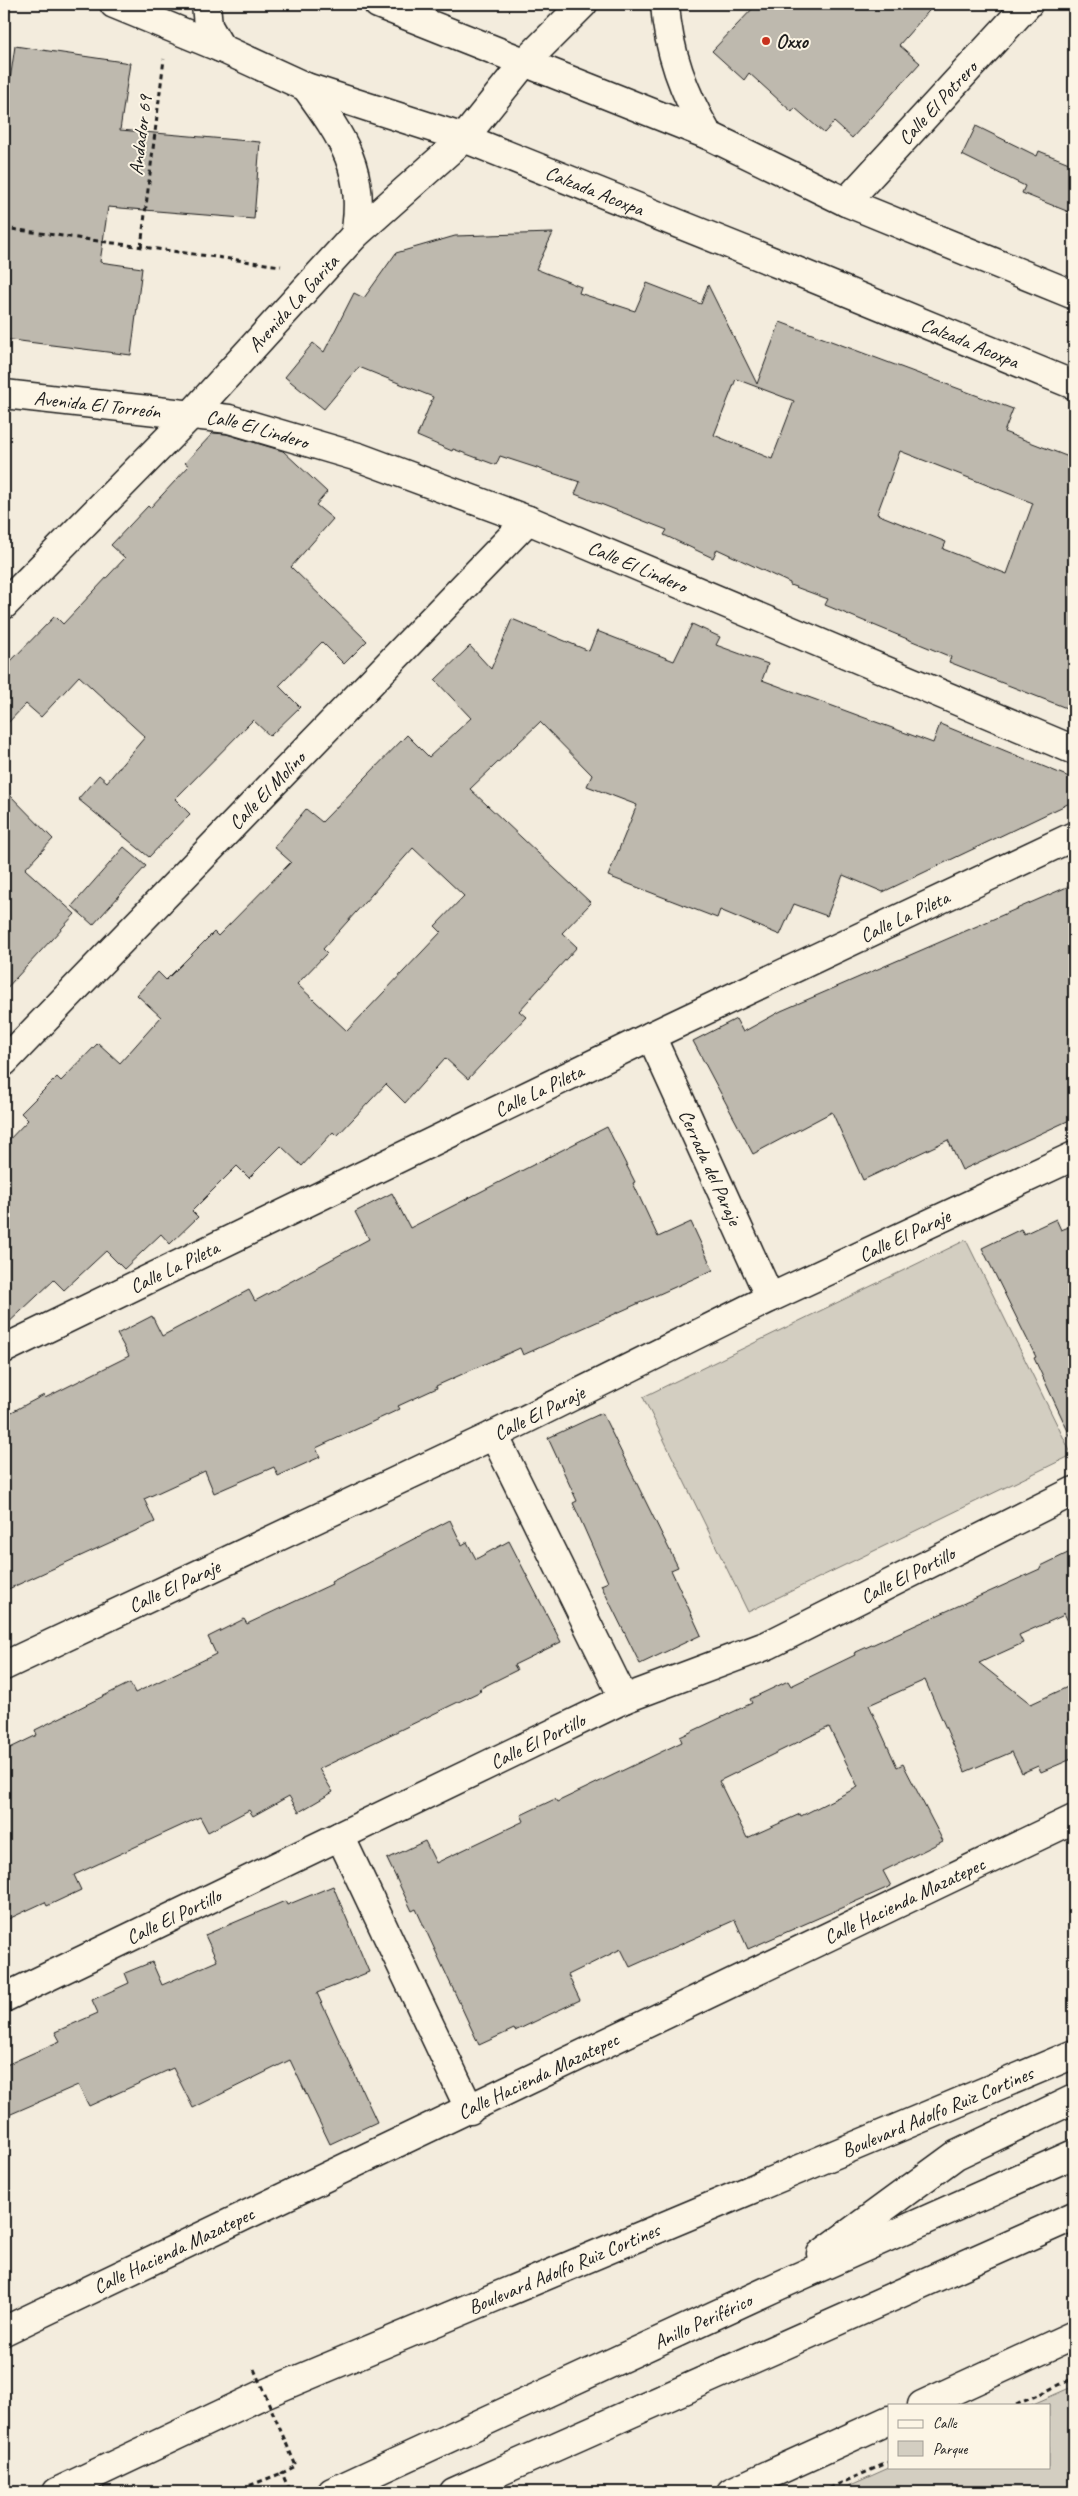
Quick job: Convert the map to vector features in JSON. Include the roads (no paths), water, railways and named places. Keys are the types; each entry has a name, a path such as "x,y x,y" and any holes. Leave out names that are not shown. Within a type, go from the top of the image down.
{"main road":[{"name":"Calzada Acoxpa","path":"114,4 220,48 306,87 464,138 775,262 1074,385"},
{"path":"169,26 182,20 199,4"},
{"path":"206,4 208,26 220,48"},
{"path":"378,4 708,136 846,202 1074,295"},
{"name":"Avenida La Garita","path":"4,605 190,416 355,235 464,138 524,63 583,4"},
{"path":"665,4 672,54 681,83 708,136"},
{"name":"Calle El Potrero","path":"846,202 1028,4"},
{"path":"306,87 346,148 355,169 359,213 355,235"},
{"name":"Avenida El Torreón","path":"4,394 190,416"},
{"name":"Calle El Lindero","path":"190,416 229,419 358,457 528,520 1074,750"},
{"name":"Calle El Molino","path":"4,1062 528,520"},
{"name":"Calle La Pileta","path":"4,1349 651,1036 1074,836"},
{"name":"Cerrada del Paraje","path":"651,1036 770,1298"},
{"name":"Calle El Paraje","path":"4,1666 494,1435 770,1298 1074,1156"},
{"path":"494,1435 624,1699"},
{"name":"Calle El Portillo","path":"4,1998 624,1699 768,1645 1074,1491"},
{"name":"Calle Hacienda Mazatepec","path":"4,2331 470,2110 1074,1819"},
{"path":"340,1836 470,2110"},
{"name":"Boulevard Adolfo Ruiz Cortines","path":"57,2492 264,2394 1074,2054"},
{"path":"778,2286 956,2155 1074,2099"},
{"name":"Anillo Periférico","path":"332,2492 778,2286 1074,2154"},
{"path":"454,2492 1074,2216"},
{"path":"924,2404 1074,2335"},
{"path":"731,2492 888,2420"}],"place":[{"name":"Oxxo","path":"766,41"}]}
